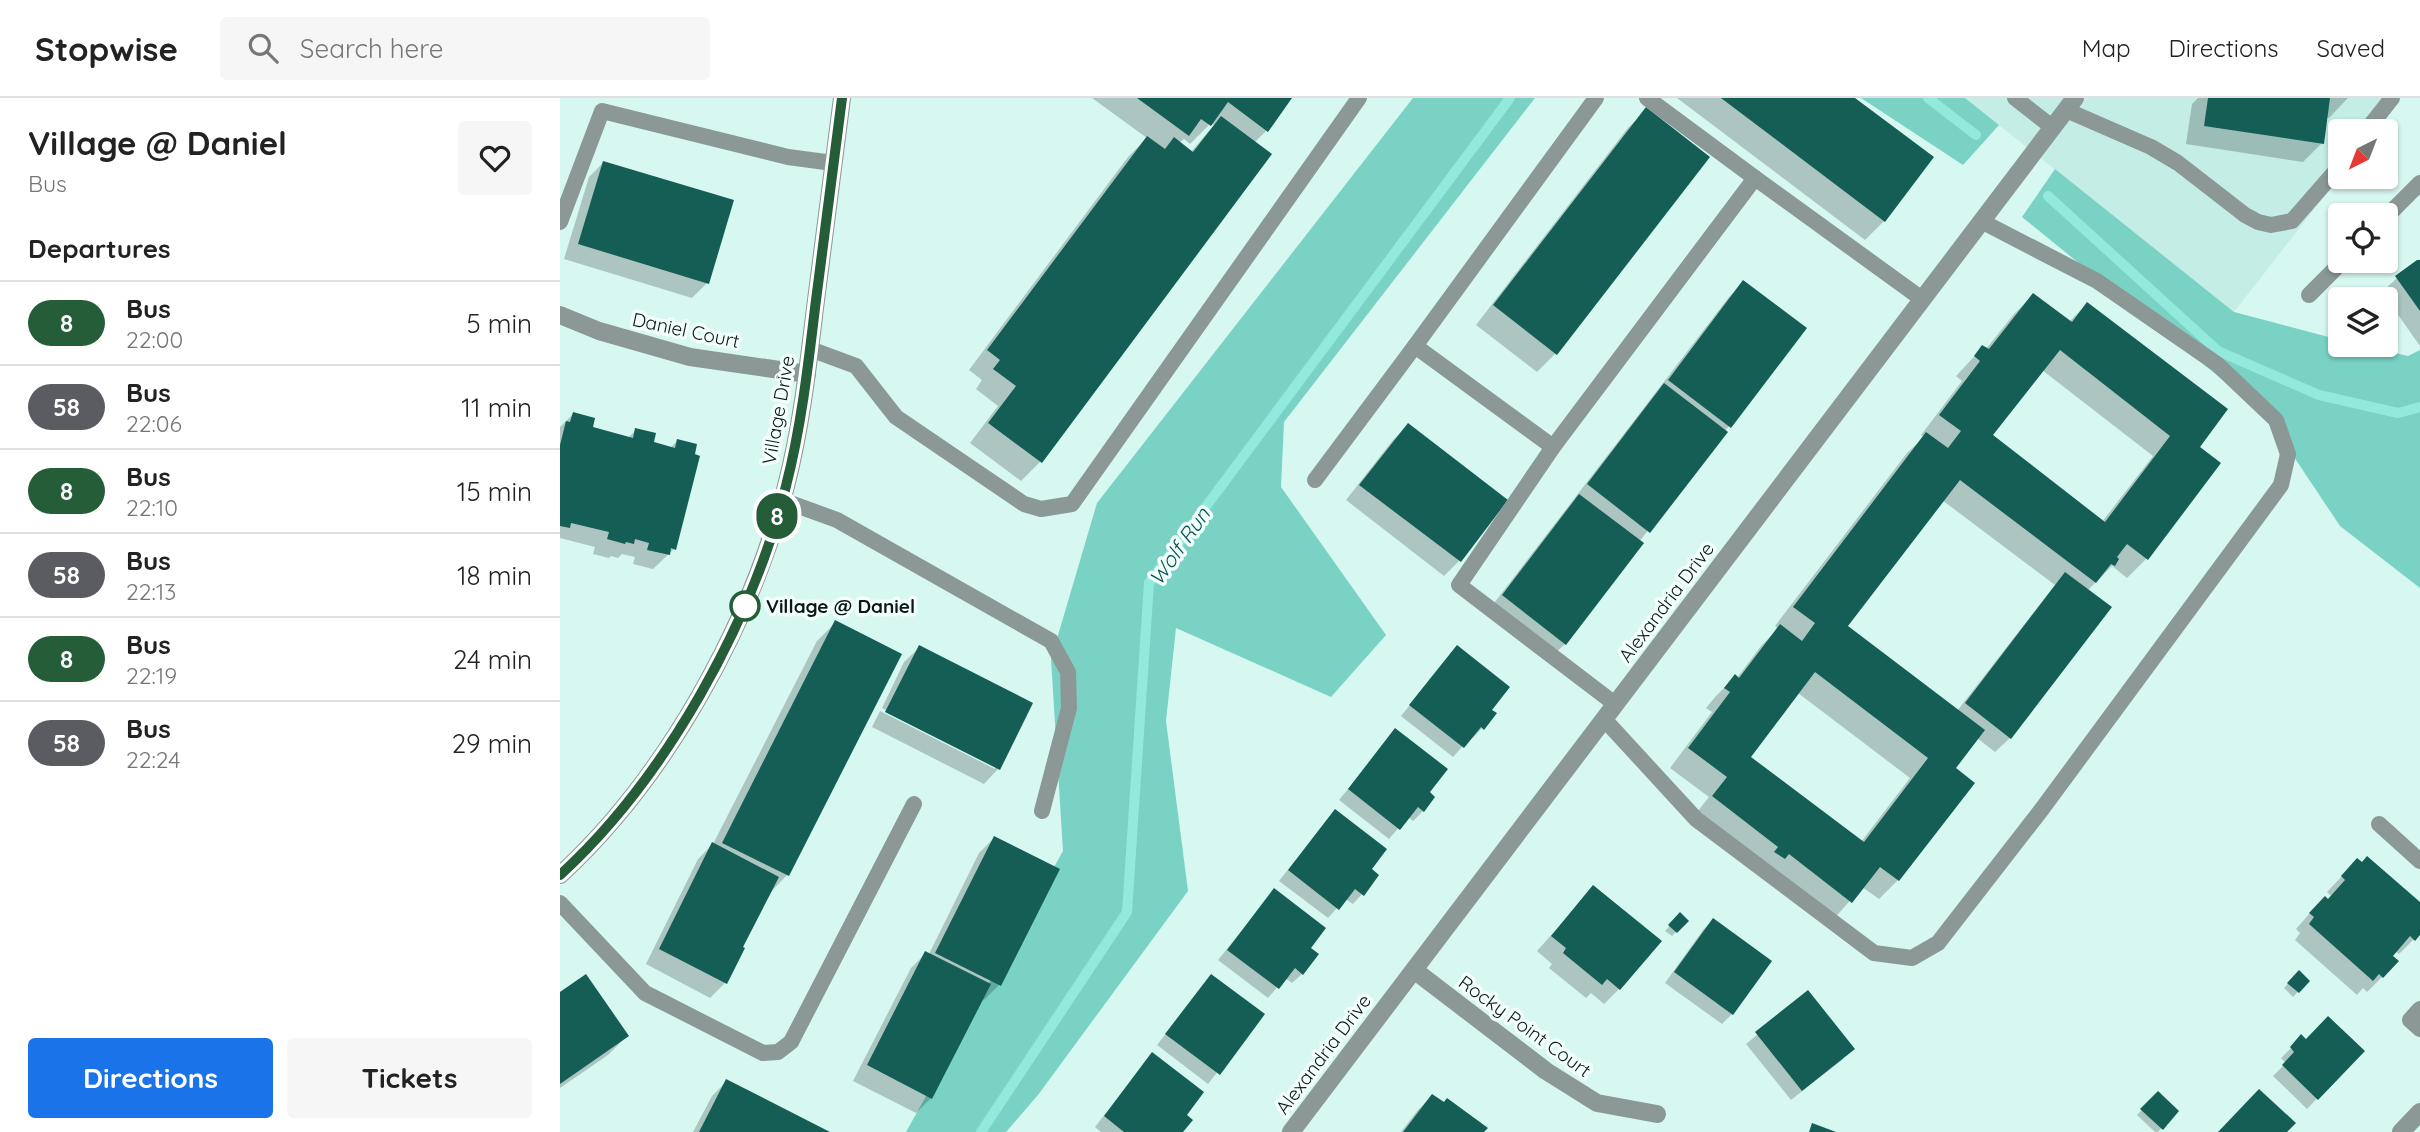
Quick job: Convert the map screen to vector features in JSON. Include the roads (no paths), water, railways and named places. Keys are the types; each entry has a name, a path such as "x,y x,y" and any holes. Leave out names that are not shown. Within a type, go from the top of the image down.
{"street":[{"name":"Village Drive","path":"560,874 577,859 627,801 671,741 710,677 748,601 782,500 807,373 842,98"},
{"name":"Alexandria Drive","path":"1291,1132 2070,104"},
{"name":"Daniel Court","path":"560,315 599,331 690,357 807,373"},
{"name":"Rocky Point Court","path":"1414,970 1546,1071 1597,1103 1657,1114"},
{"path":"2401,1132 2420,1112"}],"lane":[{"path":"810,349 856,366 896,417 1024,504 1041,509 1072,504 1359,98"},
{"path":"1315,480 1596,98"},
{"path":"1647,98 1923,299"},
{"path":"2015,98 2052,127"},
{"path":"2375,119 2392,98"},
{"path":"2070,104 2151,147 2258,222 2271,225 2292,221 2328,180"},
{"path":"560,222 603,111 788,157 833,163"},
{"path":"1615,704 1459,585 1553,447 1755,178"},
{"path":"2398,205 2420,183"},
{"path":"1604,719 1696,819 1874,953 1912,958 1938,943 2042,809 2281,485 2288,454 2276,420 2217,364 2097,281 1981,221"},
{"path":"2309,295 2331,273"},
{"path":"1415,346 1553,447"},
{"path":"782,500 837,520 1051,641 1068,672 1069,708 1042,811"},
{"path":"560,903 645,993 764,1053 778,1052 791,1042 914,804"},
{"path":"2379,824 2420,861"},
{"path":"2420,1009 2410,1020 2420,1029"}],"waterway":[{"name":"Wolf Run","path":"981,1132 1127,912 1149,583 1510,98"},
{"path":"1928,98 1976,135"},
{"path":"2048,196 2218,351 2319,395 2398,413 2420,407"}],"place":[{"name":"Village @ Daniel","path":"745,606"}]}
